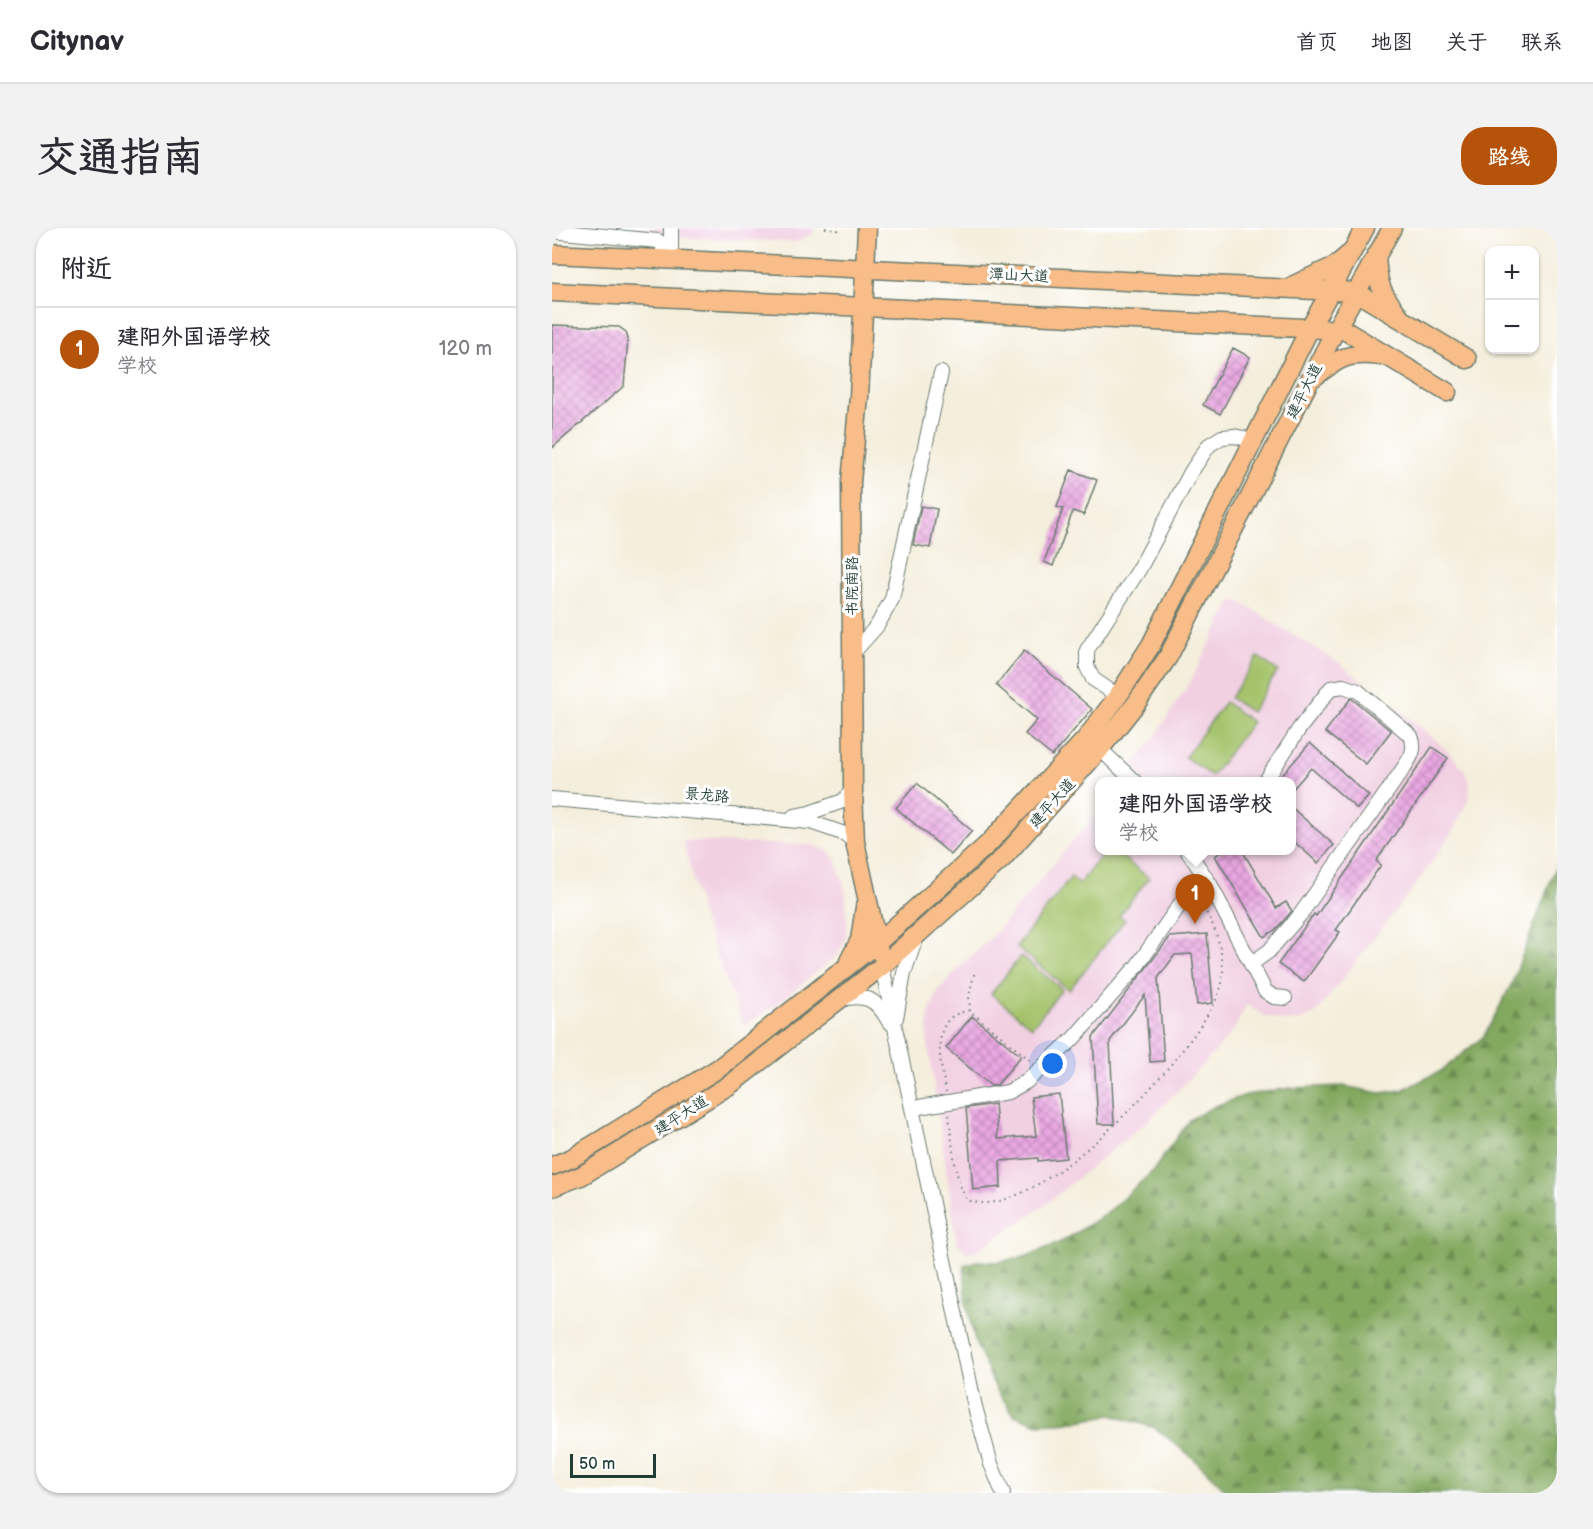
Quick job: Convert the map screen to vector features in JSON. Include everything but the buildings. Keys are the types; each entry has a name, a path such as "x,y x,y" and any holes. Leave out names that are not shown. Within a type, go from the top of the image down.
{"main road":[{"path":"860,268 867,228"},
{"name":"建平大道","path":"553,1166 572,1158 719,1068 877,943 988,844 1085,740 1118,696 1151,645 1310,328 1365,228"},
{"name":"建平大道","path":"556,1188 581,1176 731,1084 882,966 1002,859 1100,748 1135,705 1168,657 1336,329 1392,228"},
{"path":"849,229 860,268"},
{"path":"1287,288 1335,266 1353,250"},
{"name":"潭山大道","path":"552,254 1356,292 1467,359"},
{"path":"1376,256 1378,284 1386,299 1403,320"},
{"name":"书院南路","path":"860,268 849,398 853,789 855,842 882,966"},
{"path":"552,292 1336,329 1344,330 1446,392"},
{"path":"1264,326 1285,336 1292,348 1290,368"},
{"path":"1310,380 1332,363 1348,355 1365,354 1388,357"},
{"path":"867,894 872,906 884,918 894,921 913,911"},
{"path":"843,970 860,940 867,894"}],"street":[{"path":"667,259 671,228"},
{"path":"552,231 657,241 663,245 667,259"},
{"path":"852,654 877,626 892,599 941,373"},
{"path":"1118,696 1093,680 1087,667 1087,650 1140,568 1191,472 1209,445 1222,437 1234,436 1252,444"},
{"path":"1251,964 1269,951 1300,915 1399,775 1413,752 1414,744 1411,736 1358,691 1343,686 1331,688 1299,729 1268,777"},
{"path":"1100,748 1130,777"},
{"path":"784,818 809,813 843,801 853,789"},
{"name":"景龙路","path":"552,799 784,818 831,828 845,834 855,842"},
{"path":"1190,855 1265,991 1274,997 1285,998"},
{"path":"913,1108 1008,1092 1026,1082 1073,1039 1137,966 1202,873"},
{"path":"895,1032 901,984 917,934"},
{"path":"882,966 975,1407 991,1464 1003,1493"},
{"path":"840,999 854,996 874,1001 895,1032"}],"path":[{"path":"825,228 849,229"},
{"path":"970,1011 956,1015 947,1022 940,1033 940,1059 959,1181 965,1197 980,1203 994,1201 1023,1191 1055,1173 1103,1137 1179,1055 1201,1027 1222,987 1222,957 1202,905 1188,895"},
{"path":"975,970 969,996 970,1011 1041,1069"}],"shaded area":[{"path":"552,228 815,228 812,234 796,242 552,233"},
{"path":"1232,601 1240,602 1339,663 1421,727 1451,754 1465,771 1470,784 1469,797 1452,833 1413,888 1316,1013 1299,1021 1284,1021 1265,1016 1247,1005 1233,1030 1216,1051 1149,1120 1041,1208 976,1251 967,1252 957,1243 927,1038 929,1014 938,991 992,937 1095,815 1095,855 1296,855 1296,777 1124,777 1154,738 1190,682"},
{"path":"683,841 812,845 827,850 836,860 845,889 847,925 845,939 838,955 772,1008 744,1026 703,920"}],"green space":[{"path":"1258,657 1278,671 1251,712 1230,698"},
{"path":"1225,702 1252,722 1212,776 1185,757"},
{"path":"1102,855 1119,855 1149,878 1119,916 1125,920 1069,990 1016,947 1071,877 1079,884"},
{"path":"1557,864 1557,1493 1229,1493 1193,1458 1155,1428 1111,1415 1074,1422 1038,1424 1014,1415 996,1389 975,1342 966,1300 964,1265 976,1261 998,1262 1025,1257 1063,1241 1107,1213 1153,1171 1189,1120 1215,1106 1246,1095 1290,1088 1343,1086 1381,1093 1402,1090 1441,1071 1484,1036 1512,983"},
{"path":"1021,956 1062,989 1032,1027 991,994"}],"place":[{"name":"建阳外国语学校","path":"1195,924"}]}
